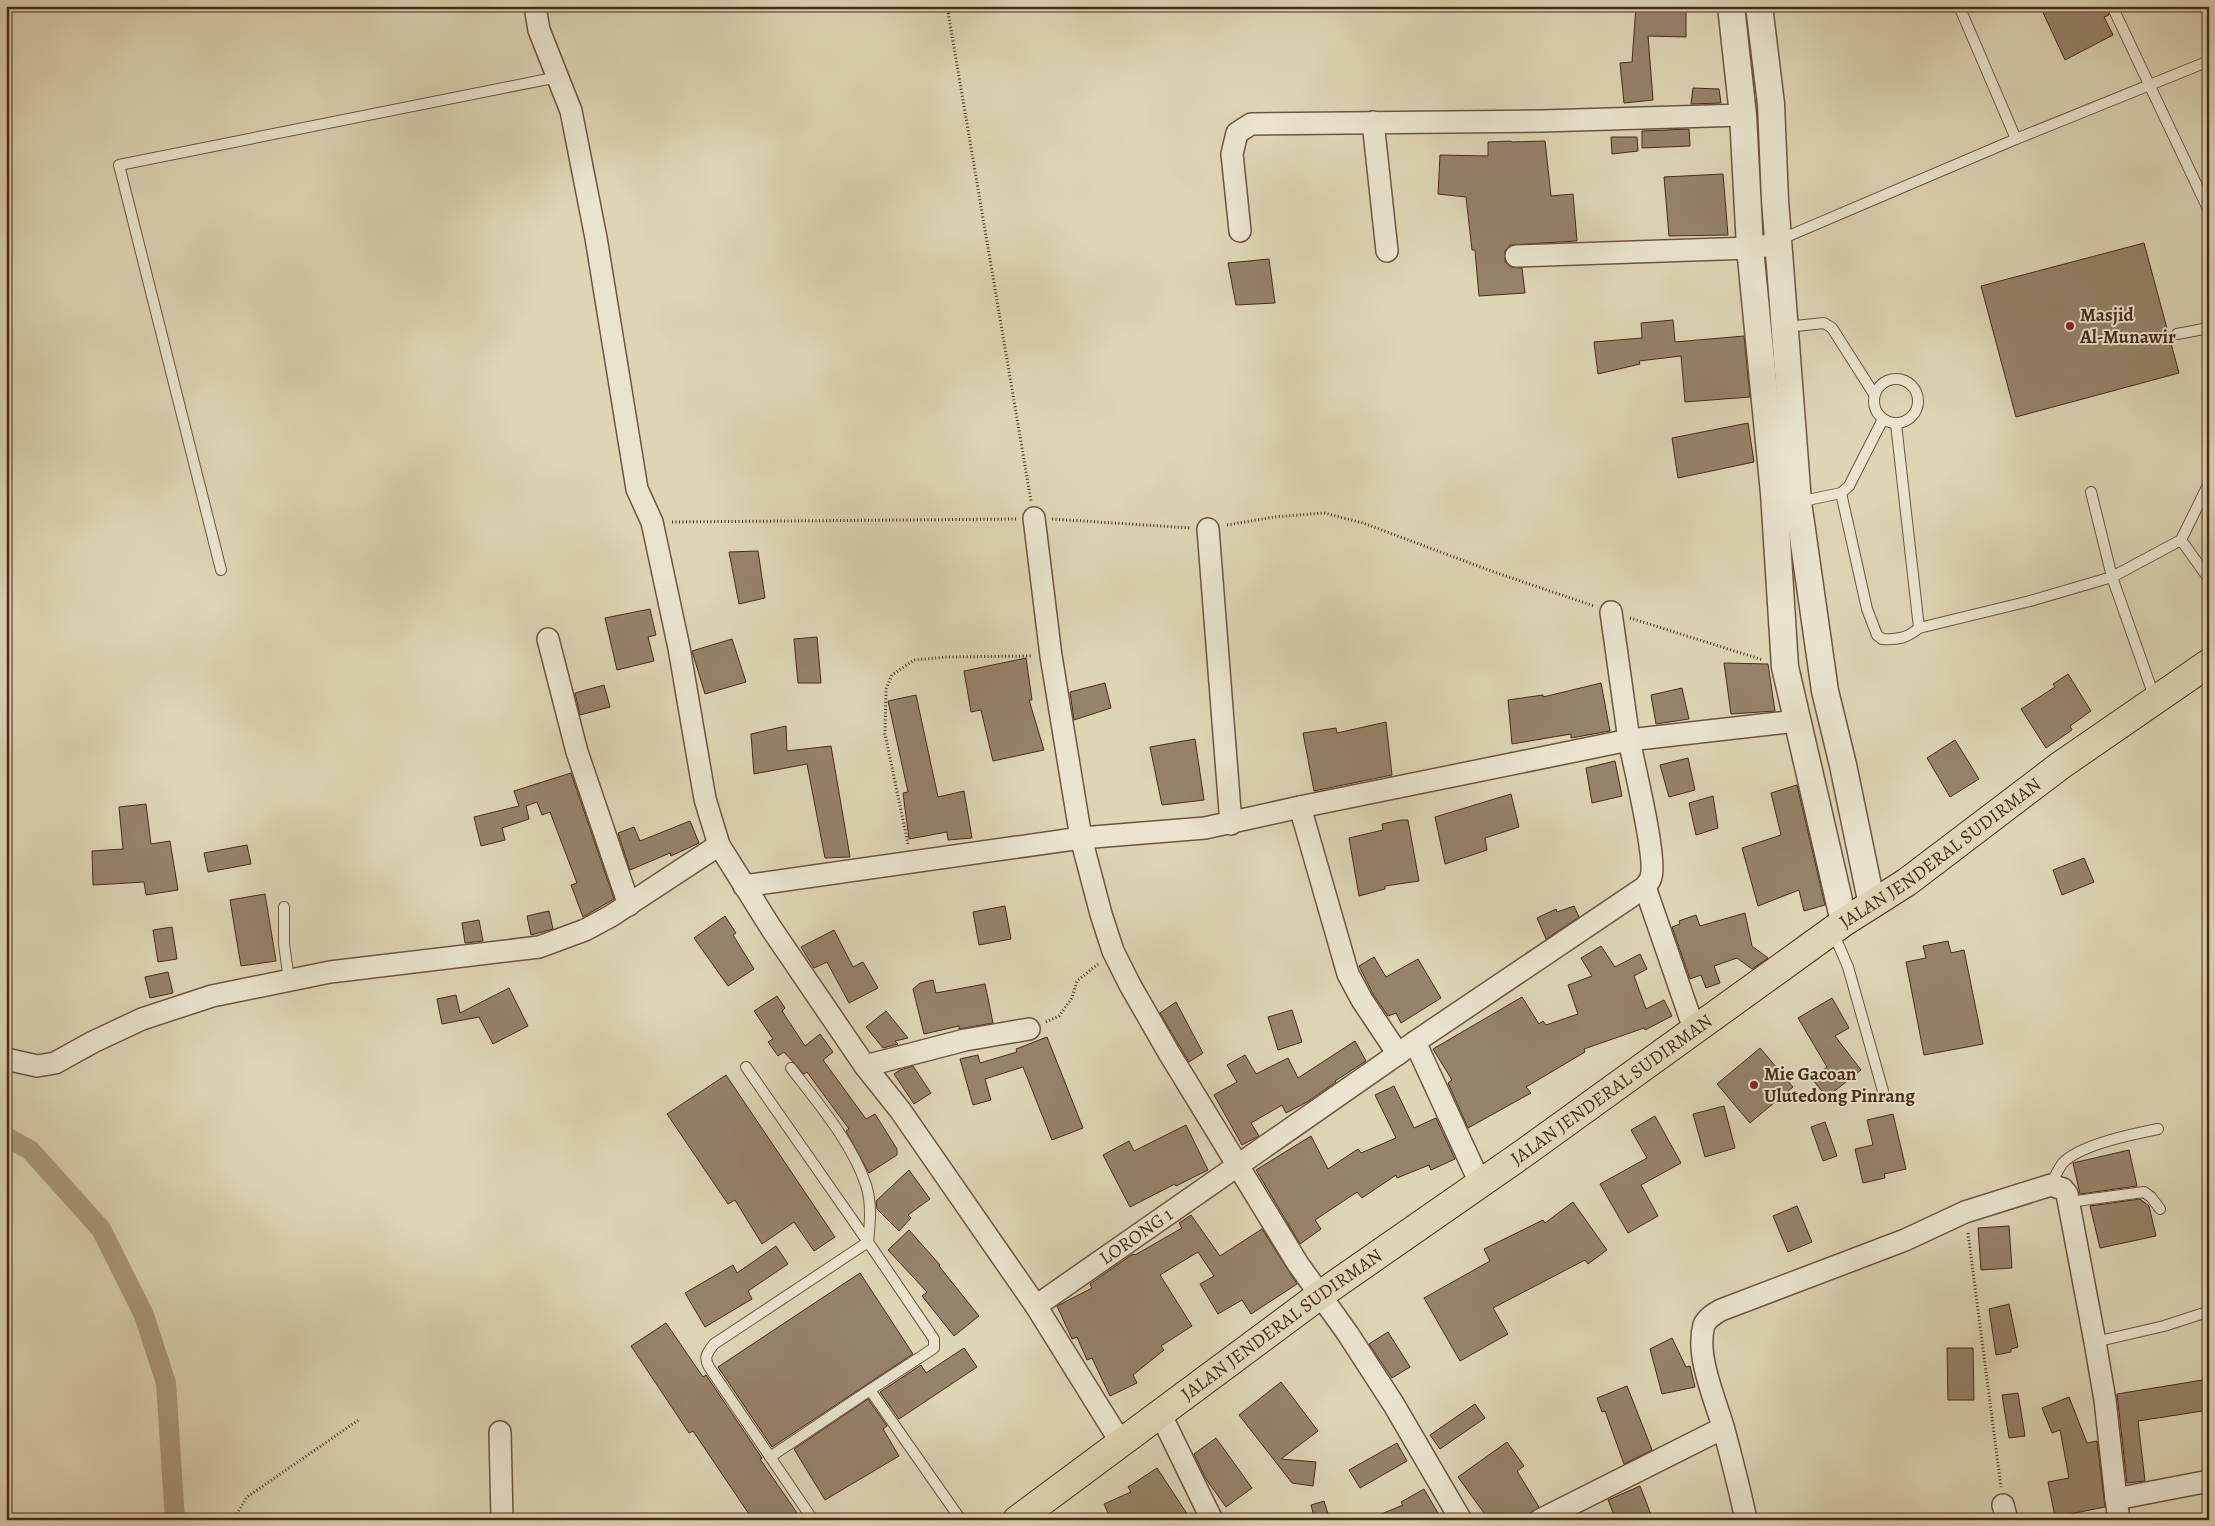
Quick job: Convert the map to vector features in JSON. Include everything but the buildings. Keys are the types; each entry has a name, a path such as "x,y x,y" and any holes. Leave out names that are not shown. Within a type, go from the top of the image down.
{"highway":[{"name":"JALAN JENDERAL SUDIRMAN","path":"1017,1520 1120,1441 1320,1295 1481,1183 1838,927 1907,882 2061,765 2156,701 2209,662"}],"street":[{"path":"534,6 539,30 571,111 596,238 637,489 652,522 679,648 705,799 719,845 744,886 865,1066 900,1110 1036,1306 1120,1441"},
{"path":"1731,6 1743,115 1750,248 1772,328"},
{"path":"1759,6 1770,104 1778,242 1772,328 1786,503 1785,667 1838,927"},
{"path":"1240,232 1232,154 1237,133 1251,124 1542,121 1743,115"},
{"path":"1373,122 1387,251"},
{"path":"1516,256 1750,248 1778,242"},
{"path":"1786,503 1825,692 1844,765 1872,905"},
{"path":"1034,518 1051,656 1082,838 1101,914 1113,951 1169,1053 1298,1264 1394,1405 1461,1520"},
{"path":"1208,529 1231,824"},
{"path":"1611,612 1629,740 1650,846 1651,878 1645,887 1694,1029"},
{"path":"548,639 577,752 629,904"},
{"path":"744,886 1082,838 1206,828 1231,824 1300,806 1629,740 1797,721"},
{"path":"1300,806 1348,974 1362,1000 1406,1048 1481,1183"},
{"path":"6,1058 38,1066 55,1063 93,1042 142,1019 212,996 288,980 416,960 539,946 585,930 629,904 719,845"},
{"name":"LORONG 1","path":"1036,1306 1406,1048 1645,887"},
{"path":"865,1066 965,1040 1029,1029"},
{"path":"1746,1520 1723,1428 1708,1378 1702,1347 1704,1325 1709,1318 1721,1310 1905,1240 1965,1212 2051,1185 2063,1189 2067,1194 2069,1202 2096,1342 2119,1520"},
{"path":"1160,1413 1212,1520"},
{"path":"1540,1520 1723,1428"},
{"path":"500,1432 502,1520"},
{"path":"2116,1498 2209,1481"}],"lane":[{"path":"1959,6 2016,139"},
{"path":"2112,6 2209,211"},
{"path":"1778,242 2016,139 2209,61"},
{"path":"221,570 118,165 558,77"},
{"path":"1772,328 1824,322 1832,328 1874,394 1874,408 1882,420 1896,424 1910,420 1918,408 1918,394 1910,382 1896,378 1883,382 1874,394"},
{"path":"2178,334 2209,328"},
{"path":"1786,503 1841,493 1849,486 1882,420"},
{"path":"1896,424 1919,628"},
{"path":"1841,493 1867,609 1877,635 1882,639 1899,640 1919,628 2112,577 2181,540 2209,483"},
{"path":"2091,492 2112,577 2156,701"},
{"path":"2181,540 2209,579"},
{"path":"284,907 284,944 288,980"},
{"path":"1838,927 1882,1091"},
{"path":"746,1067 934,1339 934,1348 770,1457"},
{"path":"791,1068 836,1128 867,1186 870,1214 868,1242"},
{"path":"2051,1185 2063,1164 2092,1146 2132,1134 2158,1129"},
{"path":"2069,1202 2144,1192 2151,1197 2160,1209"},
{"path":"814,1520 709,1367 706,1361 707,1352 714,1344 868,1242"},
{"path":"2096,1342 2164,1326 2204,1313"},
{"path":"870,1390 961,1520"}],"path":[{"path":"947,6 1034,518"},
{"path":"911,862 885,734 886,689 892,675 914,660 946,657 1051,656"},
{"path":"1029,1029 1059,1016 1072,998 1077,982 1113,951"},
{"path":"1965,1212 2005,1512"},
{"path":"233,1520 247,1497 360,1419"}],"waterway":[{"path":"6,1137 30,1150 101,1229 144,1315 166,1383 175,1520"}],"place":[{"name":"Masjid Al-Munawir","path":"2070,326"},
{"name":"Mie Gacoan Ulutedong Pinrang","path":"1754,1085"}]}
